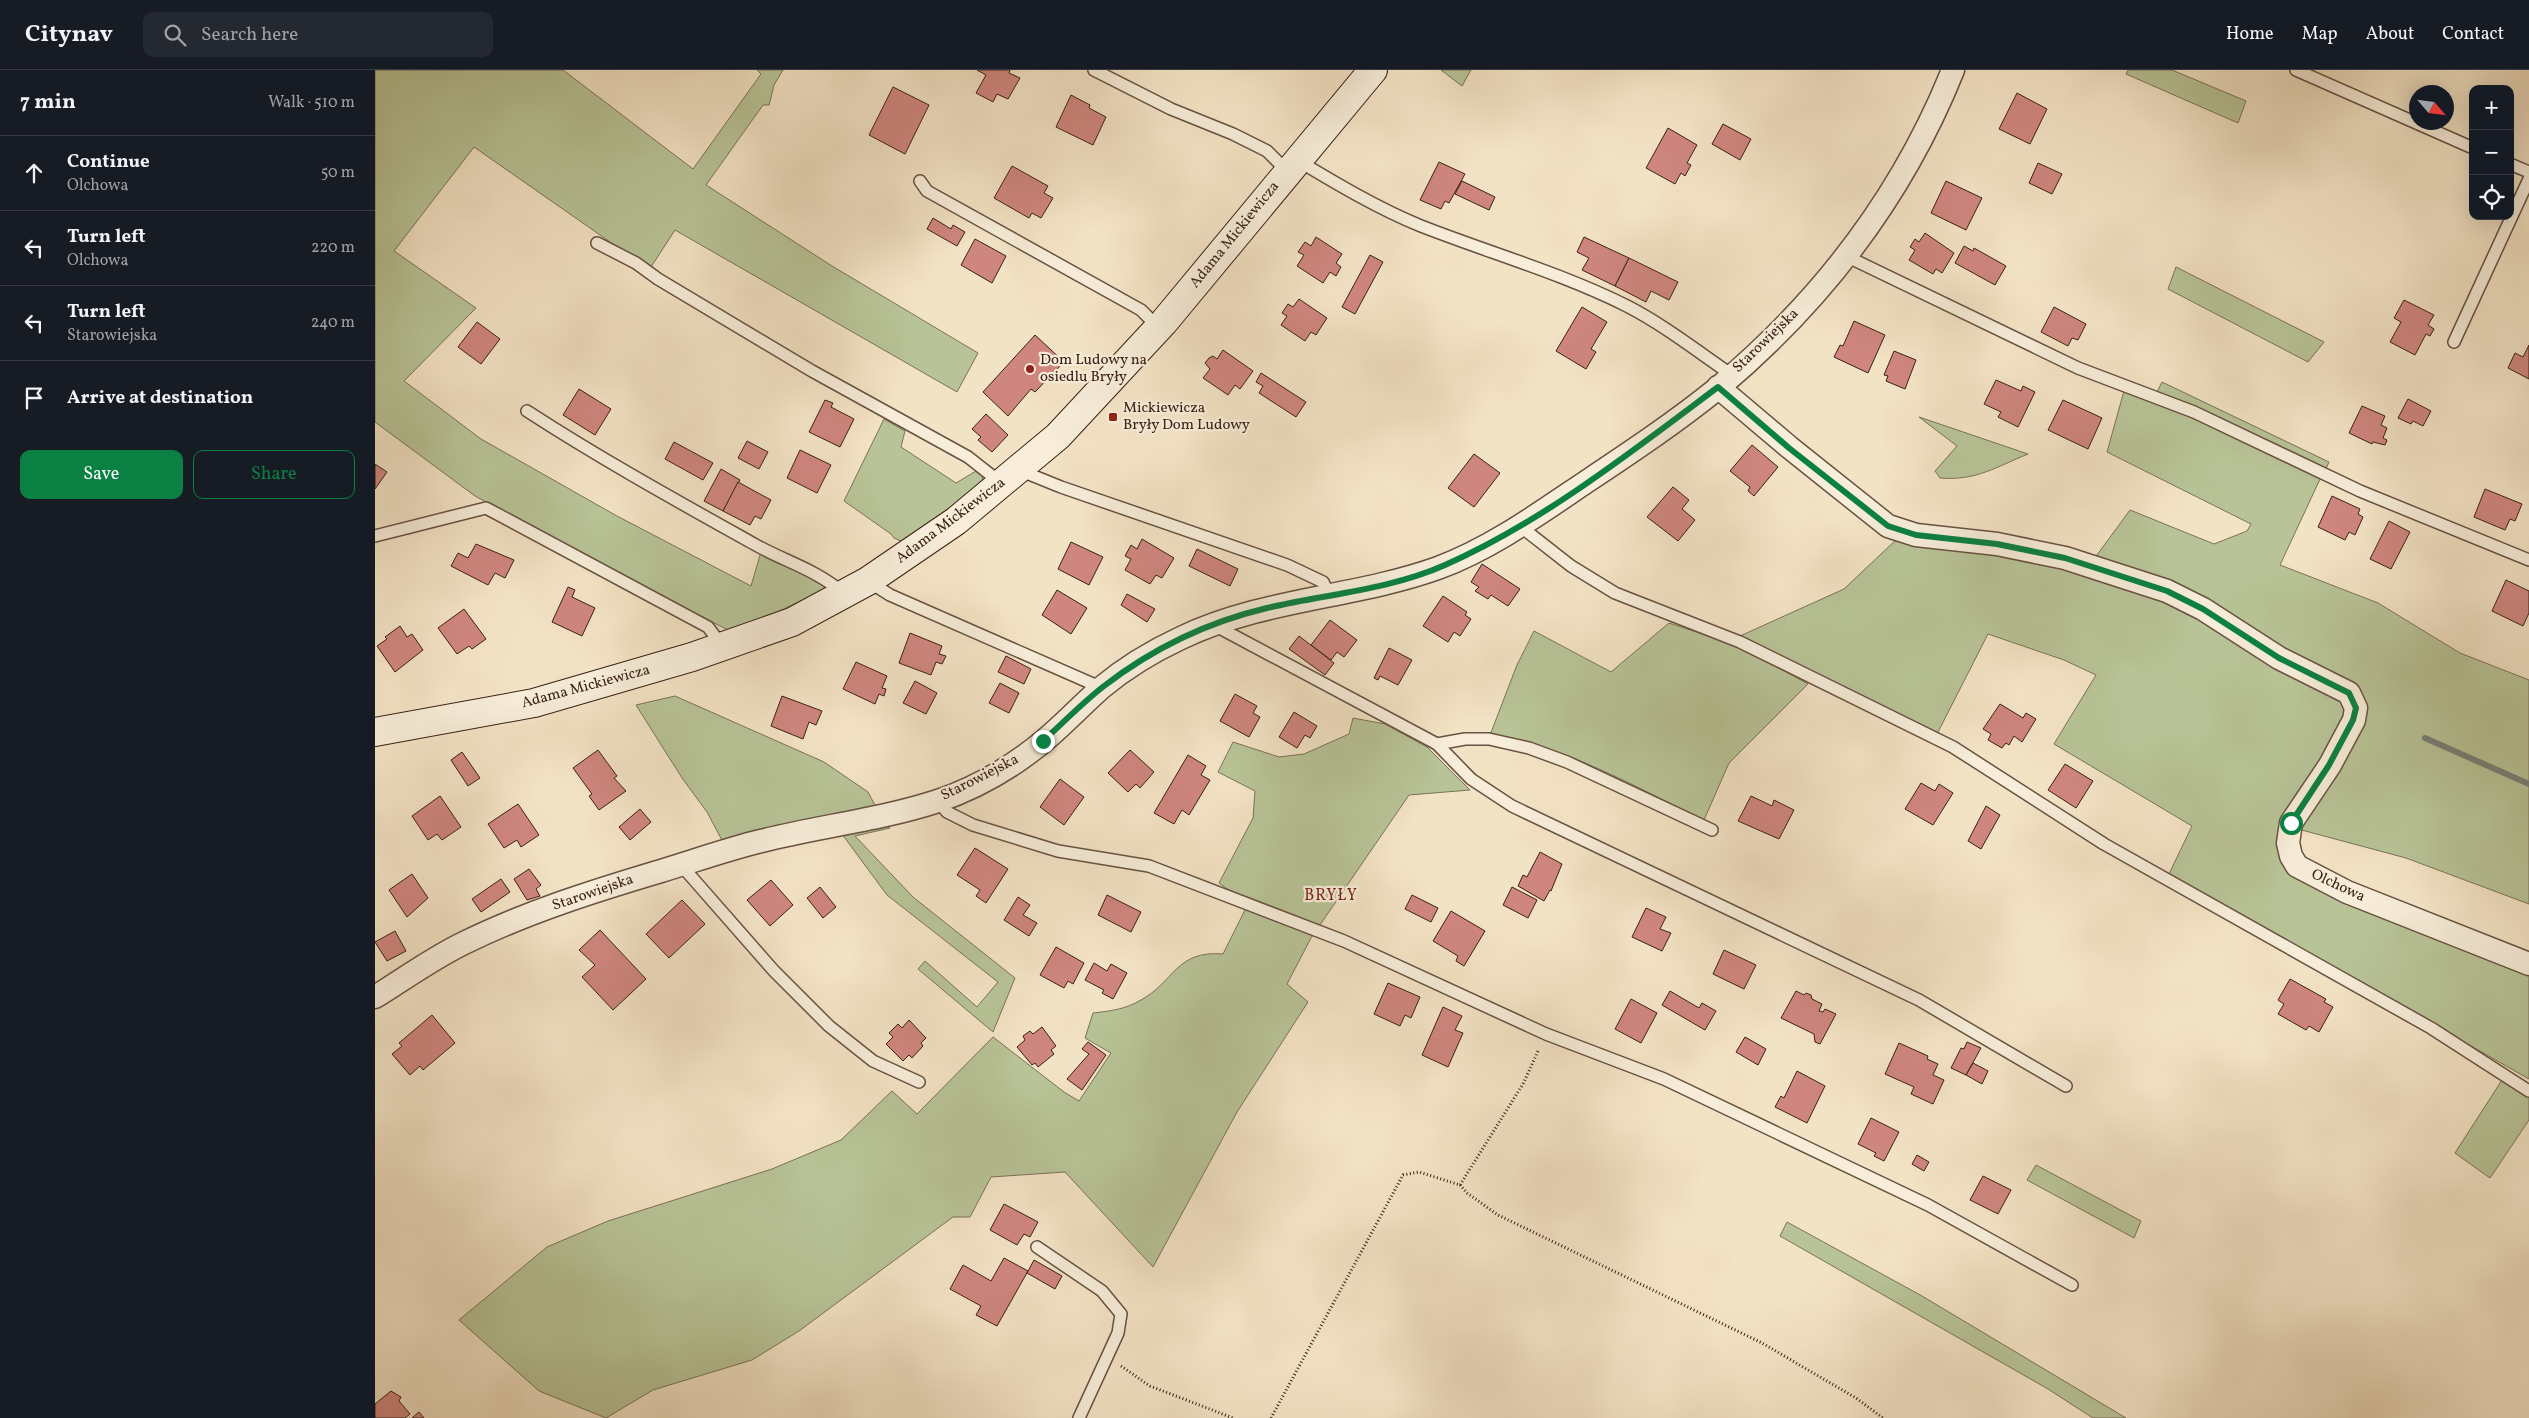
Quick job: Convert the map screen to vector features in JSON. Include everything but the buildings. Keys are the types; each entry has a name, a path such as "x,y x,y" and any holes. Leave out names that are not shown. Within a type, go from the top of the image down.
{"street":[{"name":"Adama Mickiewicza","path":"375,732 534,703 723,647 792,622 868,581 955,521 1059,436 1159,328 1373,70"},
{"name":"Starowiejska","path":"375,997 434,960 495,929 580,896 762,841 863,820 938,801 964,790 1021,758 1043,741 1102,688 1149,655 1184,636 1267,608 1403,580 1445,565 1520,526 1631,452 1725,381 1788,322 1848,257 1900,180 1925,136 1953,70"},
{"name":"Olchowa","path":"1725,381 1789,448 1888,526 1916,535 2006,545 2057,556 2167,591 2203,609 2279,658 2349,693 2356,708 2353,720 2329,765 2291,823 2288,843 2291,856 2297,866 2347,892 2529,964"}],"lane":[{"path":"1094,70 1171,110 1233,134 1267,150 1292,166 1415,223 1562,277 1628,307 1665,328 1725,381"},
{"path":"2296,70 2469,146"},
{"path":"2514,166 2529,172"},
{"path":"2454,342 2529,179"},
{"path":"920,182 927,191 1141,310 1159,328"},
{"path":"597,243 636,263 658,279 813,372 968,457 1011,477 1061,487 1287,565 1323,582 1330,596"},
{"path":"1848,257 2078,368 2194,412 2360,491 2529,560"},
{"path":"527,411 574,442 754,544 827,579 844,594"},
{"path":"375,536 487,508 708,627 723,647"},
{"path":"1520,526 1571,566 1609,590 1633,602 1740,642 1953,747 2104,844 2431,1028 2529,1091"},
{"path":"868,581 890,595 1102,688"},
{"path":"1213,625 1437,744 1471,779 1512,806 1919,1000 2066,1086"},
{"path":"1437,744 1465,739 1489,739 1529,748 1567,762 1712,830"},
{"path":"938,801 947,812 982,828 1058,851 1149,866 1344,941 1546,1034 1664,1079 1823,1154 1927,1205 2072,1285"},
{"path":"681,865 774,971 829,1026 873,1061 919,1082"},
{"path":"1037,1247 1102,1291 1121,1314 1121,1323 1108,1357 1079,1418"}],"path":[{"path":"1460,1185 1523,1084 1546,1034"},
{"path":"1271,1418 1403,1175 1419,1172 1460,1185 1467,1193 1498,1215 1762,1343 1856,1398 1883,1418"},
{"path":"1108,1357 1150,1386 1233,1418"}],"green space":[{"path":"375,70 563,70 693,169 761,74 757,70 783,70 774,85 769,105 763,105 706,185 832,266 978,353 957,392 675,230 651,267 639,258 623,251 474,147 394,251 476,308 404,381 481,439 617,516 751,586 761,552 830,587 748,626 730,631 653,592 475,496 375,422"},
{"path":"1441,70 1471,70 1462,86"},
{"path":"2128,70 2172,70 2246,101 2238,123 2126,74"},
{"path":"2176,267 2324,342 2308,362 2168,289"},
{"path":"2162,382 2329,462 2325,471 2156,394"},
{"path":"2124,391 2193,416 2321,477 2280,565 2378,603 2460,653 2529,680 2529,904 2406,858 2283,825 2280,846 2529,971 2529,1079 2169,874 2192,826 2054,744 2096,675 2064,660 1988,634 1937,734 1740,636 1844,589 1899,537 2094,559 2130,510 2214,544 2247,531 2251,524 2107,452"},
{"path":"1919,417 2028,454 1975,475 1940,478 1935,471 1957,446"},
{"path":"884,419 905,431 901,447 956,483 976,471 982,474 983,485 905,543 894,538 844,501"},
{"path":"1669,623 1739,646 1808,684 1729,763 1704,820 1600,769 1573,758 1518,740 1490,735 1517,665 1534,631 1611,672"},
{"path":"675,696 824,762 868,792 877,809 724,844 707,812 682,778 636,705"},
{"path":"1353,718 1385,724 1427,747 1470,790 1409,795 1311,938 1287,984 1308,1002 1237,1112 1153,1267 1065,1172 991,1177 970,1217 953,1217 799,1331 752,1360 653,1390 606,1418 539,1391 459,1320 547,1247 608,1221 772,1169 841,1140 892,1091 917,1114 993,1037 1064,1092 1079,1101 1111,1053 1085,1038 1093,1013 1130,1006 1152,993 1185,962 1207,954 1223,954 1248,904 1219,883 1253,818 1255,791 1218,772 1233,742 1279,757 1304,754 1349,734"},
{"path":"884,820 890,828 855,836 913,897 1015,978 993,1032 918,969 925,961 977,1007 998,982 887,895 839,830"},
{"path":"2502,1080 2529,1097 2529,1120 2490,1178 2455,1153"},
{"path":"2036,1165 2141,1221 2134,1238 2027,1180"},
{"path":"1787,1222 1922,1296 2126,1418 2093,1418 2048,1389 1780,1236"}],"waterway":[{"path":"2425,738 2529,784"}],"place":[{"name":"Dom Ludowy na osiedlu Bryły","path":"1030,369"},
{"name":"Mickiewicza Bryły Dom Ludowy","path":"1113,417"}],"district":[{"name":"BRYŁY","path":"1331,896"}],"route":[{"path":"1043,741 1122,672 1184,636 1267,608 1368,589 1403,580 1445,565 1520,526 1631,452 1718,387 1789,448 1888,526 1901,532 1916,535 2023,548 2065,558 2167,591 2203,609 2279,658 2336,684 2349,693 2356,708 2353,720 2329,765 2291,823"}]}
